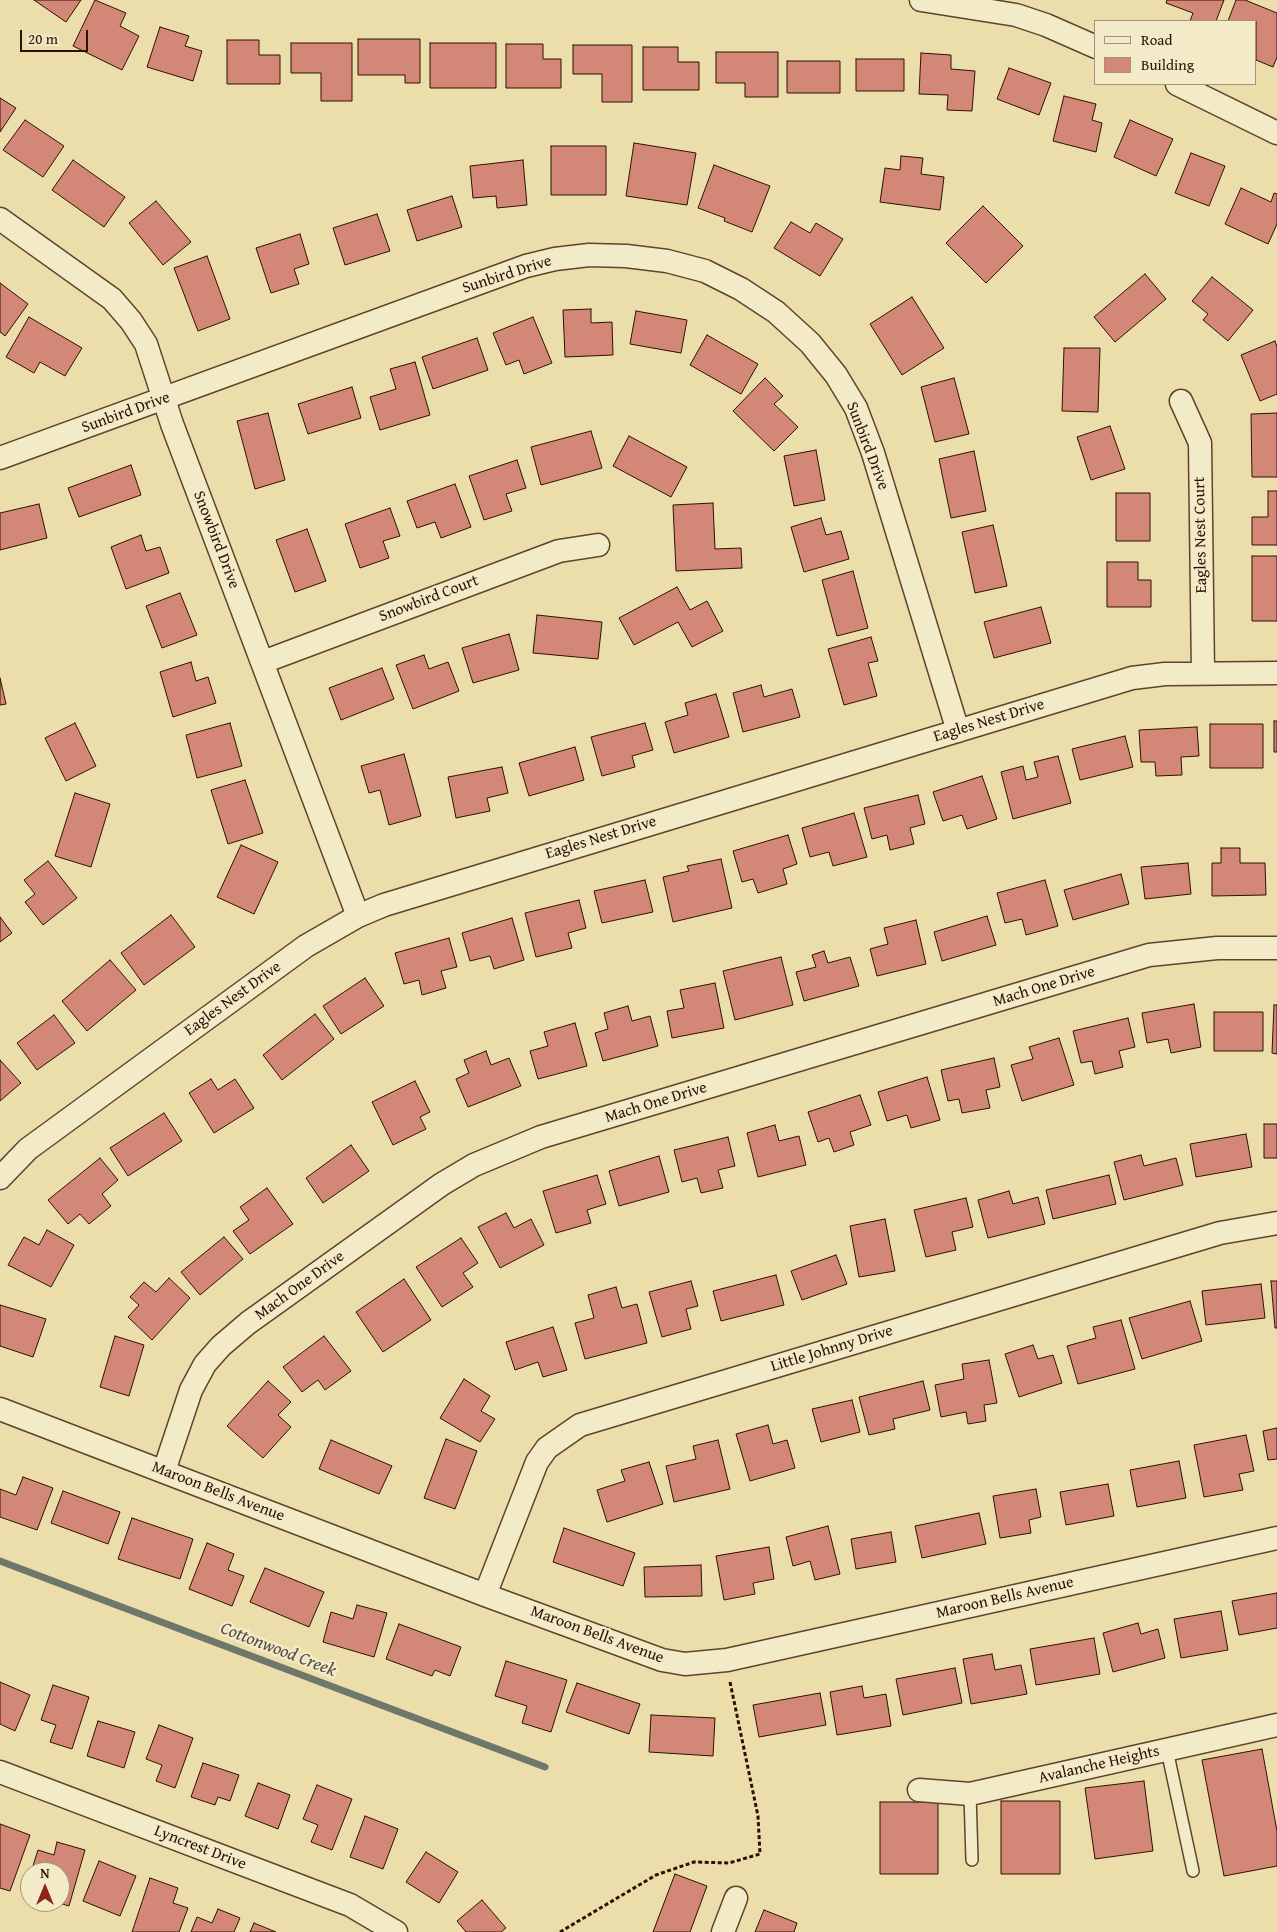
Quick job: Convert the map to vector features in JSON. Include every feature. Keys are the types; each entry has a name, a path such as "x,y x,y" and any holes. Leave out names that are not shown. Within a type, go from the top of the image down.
{"street":[{"path":"921,0 980,4 1046,25 1094,46"},
{"path":"1178,85 1277,133"},
{"name":"Snowbird Drive","path":"0,219 112,299 131,321 146,344 172,424 358,916"},
{"name":"Sunbird Drive","path":"0,458 526,266 589,255 626,256 667,261 704,271 741,289 776,312 804,336 836,375 856,408 873,453 958,731"},
{"name":"Eagles Nest Court","path":"1180,401 1200,443 1203,673"},
{"name":"Snowbird Court","path":"262,662 559,551 598,545"},
{"name":"Eagles Nest Drive","path":"0,1178 28,1149 306,946 358,916 411,895 1132,678 1203,673 1277,673"},
{"name":"Mach One Drive","path":"164,1471 191,1390 205,1364 221,1346 248,1323 442,1184 474,1166 541,1137 1149,955 1217,948 1277,948"},
{"name":"Little Johnny Drive","path":"485,1595 537,1462 547,1448 580,1425 1220,1233 1277,1223"},
{"name":"Maroon Bells Avenue","path":"0,1409 485,1595 662,1660 685,1664 725,1660 1277,1538"},
{"name":"Avalanche Heights","path":"920,1790 970,1794 1277,1725"},
{"name":"Lyncrest Drive","path":"0,1772 350,1905 396,1932"},
{"path":"723,1932 736,1898"}],"lane":[{"path":"1167,1750 1193,1871"},
{"path":"970,1794 972,1860"}],"path":[{"path":"560,1932 656,1875 694,1862 729,1863 760,1854 758,1816 725,1660"}],"building":[{"path":"34,0 81,0 66,22"},
{"path":"95,0 126,13 120,26 139,36 122,70 73,46"},
{"path":"1167,0 1224,0 1216,20 1190,20 1193,13 1166,3"},
{"path":"1236,0 1245,0 1277,13 1277,57 1273,67 1257,60 1257,20 1228,20"},
{"path":"160,27 189,36 185,46 202,51 193,81 147,67"},
{"path":"358,39 420,39 420,83 405,83 405,75 358,75"},
{"path":"227,40 259,40 259,55 280,55 280,84 227,84"},
{"path":"291,43 352,43 352,101 321,101 321,73 291,73"},
{"path":"430,43 496,43 496,88 430,88"},
{"path":"506,44 543,44 543,59 561,59 561,88 506,88"},
{"path":"573,45 632,45 632,102 602,102 602,74 573,74"},
{"path":"643,47 678,47 678,62 699,62 699,90 643,90"},
{"path":"716,52 778,52 778,97 745,97 745,83 716,83"},
{"path":"921,53 951,55 951,69 975,71 972,111 947,110 948,95 919,94"},
{"path":"856,59 904,59 904,91 856,91"},
{"path":"787,61 840,61 840,93 787,93"},
{"path":"1009,68 1051,83 1039,115 997,99"},
{"path":"1064,96 1096,104 1092,120 1102,123 1096,152 1053,141"},
{"path":"0,98 16,108 0,132"},
{"path":"25,120 64,146 43,177 3,150"},
{"path":"1130,120 1173,139 1156,176 1114,157"},
{"path":"634,143 696,153 687,205 626,196"},
{"path":"551,146 606,146 606,195 551,195"},
{"path":"1191,153 1225,166 1209,206 1175,193"},
{"path":"901,156 923,158 921,174 944,177 940,210 880,202 885,168 900,170"},
{"path":"73,160 125,197 104,227 52,190"},
{"path":"523,160 527,205 497,208 496,196 473,198 470,166"},
{"path":"714,165 770,186 752,232 724,221 725,218 698,208"},
{"path":"1241,188 1271,202 1274,193 1277,194 1277,224 1268,244 1225,224"},
{"path":"452,196 462,227 417,241 407,210"},
{"path":"156,201 191,242 163,265 129,223"},
{"path":"983,206 1023,246 986,283 946,243"},
{"path":"377,214 390,251 345,265 333,228"},
{"path":"791,222 810,233 816,223 843,239 820,276 774,248"},
{"path":"300,234 309,264 294,269 299,284 271,293 256,248"},
{"path":"207,256 230,319 198,331 174,268"},
{"path":"1145,274 1166,299 1115,342 1094,317"},
{"path":"1212,277 1253,310 1228,341 1203,320 1208,314 1192,301"},
{"path":"0,283 28,304 5,336 0,332"},
{"path":"912,297 944,348 902,375 870,324"},
{"path":"591,309 591,323 612,322 613,355 565,357 563,310"},
{"path":"636,311 687,320 681,353 630,344"},
{"path":"29,317 82,348 65,376 40,362 34,373 6,357"},
{"path":"533,317 552,363 524,374 519,360 506,365 493,333"},
{"path":"707,335 758,364 741,394 690,365"},
{"path":"477,338 488,370 433,389 422,357"},
{"path":"1275,341 1277,347 1277,394 1260,401 1241,355"},
{"path":"1064,348 1100,348 1098,412 1062,411"},
{"path":"415,362 430,415 380,430 370,397 396,389 390,369"},
{"path":"765,378 783,396 774,404 798,427 774,451 733,411"},
{"path":"954,378 969,434 935,442 921,387"},
{"path":"352,387 361,418 308,434 298,404"},
{"path":"268,413 285,480 255,489 237,421"},
{"path":"1277,413 1277,477 1252,477 1251,414"},
{"path":"1110,426 1125,469 1091,480 1077,437"},
{"path":"591,431 602,468 541,485 531,447"},
{"path":"629,436 687,467 671,497 613,466"},
{"path":"816,450 825,500 794,506 784,456"},
{"path":"974,451 986,511 951,518 939,459"},
{"path":"517,460 526,488 506,494 512,511 484,520 469,476"},
{"path":"131,465 141,495 79,517 68,488"},
{"path":"455,484 471,527 441,538 435,522 417,528 407,501"},
{"path":"1268,491 1277,491 1277,545 1252,545 1252,517 1268,517"},
{"path":"1116,493 1150,493 1150,541 1116,541"},
{"path":"713,503 715,549 741,548 742,568 676,571 673,505"},
{"path":"39,504 47,538 0,550 0,513"},
{"path":"390,508 400,536 383,541 389,558 360,568 345,524"},
{"path":"821,518 826,535 841,531 849,559 804,572 791,527"},
{"path":"993,525 1007,586 975,593 962,532"},
{"path":"307,529 326,581 295,592 276,540"},
{"path":"141,535 146,551 160,547 169,573 126,589 111,547"},
{"path":"1252,556 1277,556 1277,621 1252,621"},
{"path":"1107,562 1138,562 1138,580 1151,580 1151,607 1107,607"},
{"path":"853,571 868,628 837,636 822,580"},
{"path":"677,587 690,610 707,601 723,631 692,647 678,622 634,645 619,618"},
{"path":"180,593 197,635 162,648 146,606"},
{"path":"1041,607 1051,643 994,658 984,622"},
{"path":"537,615 602,622 598,659 533,653"},
{"path":"509,634 519,670 473,683 462,648"},
{"path":"871,637 878,661 868,663 877,696 844,705 828,649"},
{"path":"424,655 429,669 448,662 459,691 413,709 396,665"},
{"path":"191,662 196,681 208,677 216,703 173,717 160,672"},
{"path":"382,668 394,699 341,720 329,688"},
{"path":"0,678 6,704 0,705"},
{"path":"761,685 764,697 792,689 800,717 743,732 733,693"},
{"path":"716,694 729,737 674,753 665,722 688,715 685,703"},
{"path":"1274,721 1277,721 1277,752 1274,752"},
{"path":"75,723 96,766 66,781 45,738"},
{"path":"230,723 242,766 197,778 186,735"},
{"path":"645,723 653,750 632,756 635,767 602,776 591,737"},
{"path":"1210,724 1263,724 1263,768 1210,768"},
{"path":"1197,727 1199,756 1181,757 1182,775 1156,776 1155,762 1141,762 1139,730"},
{"path":"1125,736 1133,767 1080,780 1072,749"},
{"path":"575,747 584,780 529,796 519,763"},
{"path":"404,754 421,816 389,825 380,790 369,793 361,766"},
{"path":"1058,756 1071,803 1013,819 1001,772 1023,766 1026,780 1038,777 1034,762"},
{"path":"502,767 508,793 487,798 490,811 456,818 448,777"},
{"path":"982,776 997,819 967,829 962,815 943,821 933,792"},
{"path":"245,780 263,833 228,844 211,790"},
{"path":"75,793 110,804 91,867 55,856"},
{"path":"918,795 925,824 910,828 914,844 890,850 887,835 872,839 864,808"},
{"path":"854,813 867,857 833,866 829,852 810,857 802,828"},
{"path":"788,835 797,864 783,869 787,884 758,893 753,879 742,882 733,851"},
{"path":"241,845 278,862 254,914 217,897"},
{"path":"1221,848 1240,848 1240,863 1265,863 1266,895 1212,896 1212,863 1221,863"},
{"path":"721,859 732,908 673,922 663,877 689,871 687,866"},
{"path":"48,861 77,898 43,925 25,902 35,894 24,880"},
{"path":"1188,863 1191,894 1145,899 1141,867"},
{"path":"1121,874 1129,904 1073,920 1064,890"},
{"path":"645,880 653,912 602,923 594,891"},
{"path":"1045,880 1058,926 1026,935 1022,919 1005,923 997,893"},
{"path":"579,900 586,928 568,933 572,948 536,957 525,913"},
{"path":"171,915 195,947 144,985 121,953"},
{"path":"987,916 996,945 942,961 934,932"},
{"path":"0,917 12,933 0,942"},
{"path":"512,918 524,960 494,969 490,956 470,961 462,933"},
{"path":"916,920 926,964 877,976 870,949 888,944 884,928"},
{"path":"449,938 457,967 441,971 446,988 422,995 419,980 404,984 395,953"},
{"path":"824,951 828,963 850,957 859,986 804,1001 796,972 816,967 812,955"},
{"path":"781,957 793,1005 735,1020 723,971"},
{"path":"110,960 136,990 87,1031 62,1001"},
{"path":"365,978 384,1006 341,1034 323,1006"},
{"path":"715,983 724,1028 672,1038 667,1011 684,1008 680,990"},
{"path":"1194,1004 1201,1047 1171,1053 1168,1039 1147,1043 1142,1013"},
{"path":"1274,1005 1277,1005 1277,1054 1272,1053"},
{"path":"628,1006 632,1021 650,1016 658,1046 603,1061 595,1033 608,1029 604,1013"},
{"path":"1214,1012 1263,1012 1263,1051 1214,1051"},
{"path":"315,1014 334,1039 282,1080 263,1055"},
{"path":"54,1015 75,1043 37,1070 17,1043"},
{"path":"1128,1018 1135,1047 1119,1051 1123,1067 1095,1074 1092,1061 1081,1063 1073,1031"},
{"path":"575,1023 587,1066 538,1079 530,1051 548,1046 544,1032"},
{"path":"1059,1038 1074,1085 1022,1101 1011,1065 1033,1059 1029,1047"},
{"path":"486,1051 491,1065 509,1058 521,1086 468,1107 456,1079 469,1073 464,1060"},
{"path":"994,1058 1000,1087 986,1090 990,1108 962,1113 959,1099 948,1101 941,1070"},
{"path":"0,1060 21,1083 0,1101"},
{"path":"927,1077 940,1120 911,1128 907,1115 887,1121 878,1092"},
{"path":"211,1079 218,1090 235,1079 254,1108 214,1133 189,1093"},
{"path":"415,1081 430,1112 420,1117 426,1129 393,1145 372,1102"},
{"path":"860,1095 871,1125 850,1132 854,1145 834,1152 829,1138 818,1142 808,1112"},
{"path":"164,1113 182,1141 128,1176 110,1148"},
{"path":"1264,1124 1277,1124 1277,1158 1264,1158"},
{"path":"775,1125 779,1141 799,1136 806,1165 758,1177 747,1133"},
{"path":"1246,1134 1252,1167 1196,1177 1190,1144"},
{"path":"728,1137 735,1166 718,1170 723,1188 701,1193 697,1178 682,1182 674,1150"},
{"path":"351,1145 369,1171 323,1203 306,1178"},
{"path":"1141,1155 1144,1166 1176,1158 1183,1185 1124,1200 1114,1162"},
{"path":"659,1156 669,1192 619,1206 609,1171"},
{"path":"100,1158 118,1180 102,1194 111,1206 89,1224 80,1214 68,1224 48,1200"},
{"path":"597,1175 606,1204 587,1210 591,1223 556,1233 543,1191"},
{"path":"1109,1175 1116,1204 1053,1219 1046,1190"},
{"path":"267,1188 293,1224 250,1254 233,1231 249,1220 240,1207"},
{"path":"1009,1191 1013,1204 1038,1197 1045,1224 988,1238 978,1200"},
{"path":"966,1198 973,1227 952,1232 956,1250 926,1257 914,1210"},
{"path":"506,1213 514,1228 531,1219 544,1245 500,1268 478,1227"},
{"path":"885,1219 895,1271 859,1277 850,1226"},
{"path":"47,1230 74,1245 51,1287 8,1265 24,1237 39,1245"},
{"path":"224,1237 243,1259 200,1295 181,1272"},
{"path":"461,1238 478,1263 463,1273 473,1287 442,1307 416,1267"},
{"path":"836,1255 847,1284 802,1300 791,1271"},
{"path":"776,1275 784,1305 721,1321 713,1291"},
{"path":"169,1278 190,1298 152,1340 128,1317 139,1305 130,1297 144,1282 156,1292"},
{"path":"404,1279 431,1320 383,1352 356,1312"},
{"path":"691,1281 698,1306 686,1309 691,1329 662,1337 649,1292"},
{"path":"1271,1281 1277,1281 1277,1328 1275,1328"},
{"path":"1261,1284 1265,1318 1206,1325 1202,1291"},
{"path":"616,1287 622,1308 637,1304 647,1343 585,1359 575,1323 594,1318 588,1295"},
{"path":"1190,1301 1202,1341 1142,1359 1129,1318"},
{"path":"0,1305 46,1319 33,1357 0,1346"},
{"path":"1121,1320 1135,1369 1078,1384 1067,1346 1096,1338 1093,1327"},
{"path":"553,1327 567,1370 543,1377 538,1362 515,1370 506,1342"},
{"path":"115,1336 144,1345 129,1396 100,1387"},
{"path":"324,1336 351,1371 325,1390 318,1380 302,1392 283,1367"},
{"path":"1033,1345 1038,1359 1053,1355 1062,1383 1019,1397 1005,1354"},
{"path":"989,1360 997,1403 984,1405 986,1421 968,1424 966,1412 941,1417 935,1385 964,1379 962,1364"},
{"path":"464,1379 490,1396 481,1411 495,1419 480,1442 440,1418"},
{"path":"268,1381 291,1402 278,1415 291,1427 263,1458 227,1426"},
{"path":"923,1381 930,1410 893,1419 895,1429 869,1435 859,1397"},
{"path":"852,1400 860,1432 821,1442 812,1409"},
{"path":"768,1425 773,1444 787,1440 795,1468 750,1481 736,1434"},
{"path":"1277,1428 1277,1459 1268,1460 1263,1431"},
{"path":"1246,1435 1254,1471 1239,1474 1243,1490 1204,1497 1194,1445"},
{"path":"446,1439 477,1451 455,1509 424,1498"},
{"path":"331,1440 392,1466 379,1494 319,1469"},
{"path":"718,1440 730,1489 674,1502 666,1466 696,1459 693,1446"},
{"path":"1179,1461 1186,1498 1137,1507 1130,1470"},
{"path":"649,1462 663,1504 607,1522 597,1490 625,1481 621,1470"},
{"path":"23,1477 53,1488 37,1530 0,1517 0,1489 16,1495"},
{"path":"1108,1484 1114,1516 1066,1525 1060,1492"},
{"path":"1036,1489 1041,1517 1029,1520 1031,1533 1000,1538 993,1496"},
{"path":"63,1491 120,1512 108,1544 51,1523"},
{"path":"979,1513 986,1544 922,1558 915,1526"},
{"path":"132,1518 193,1539 180,1579 118,1559"},
{"path":"828,1526 840,1574 815,1580 810,1561 793,1566 786,1537"},
{"path":"564,1528 635,1553 623,1586 553,1562"},
{"path":"891,1532 896,1562 856,1569 851,1539"},
{"path":"207,1543 234,1554 228,1570 244,1576 232,1606 189,1589"},
{"path":"769,1547 774,1579 753,1583 755,1594 724,1600 716,1556"},
{"path":"701,1565 702,1596 645,1597 644,1567"},
{"path":"265,1568 324,1592 309,1627 250,1602"},
{"path":"1277,1593 1277,1628 1239,1635 1232,1601"},
{"path":"357,1605 387,1613 374,1657 323,1642 331,1612 353,1619"},
{"path":"1221,1611 1228,1650 1181,1658 1174,1619"},
{"path":"1138,1623 1141,1634 1158,1629 1165,1658 1113,1672 1103,1633"},
{"path":"399,1624 461,1647 450,1676 435,1670 432,1676 386,1659"},
{"path":"1094,1638 1100,1674 1036,1685 1030,1649"},
{"path":"992,1654 995,1670 1021,1665 1027,1694 971,1704 963,1659"},
{"path":"506,1661 567,1680 551,1732 522,1723 527,1706 495,1696"},
{"path":"955,1668 962,1703 903,1715 896,1679"},
{"path":"0,1682 30,1695 15,1731 0,1724"},
{"path":"577,1683 640,1704 629,1734 566,1712"},
{"path":"53,1685 89,1697 72,1749 50,1742 56,1725 41,1720"},
{"path":"862,1686 864,1698 886,1694 891,1726 837,1735 830,1692"},
{"path":"820,1693 826,1725 759,1737 753,1705"},
{"path":"651,1715 715,1718 713,1756 649,1752"},
{"path":"98,1721 135,1732 124,1768 87,1756"},
{"path":"159,1725 193,1738 175,1788 156,1781 162,1765 146,1759"},
{"path":"1262,1749 1277,1831 1277,1866 1224,1876 1202,1760"},
{"path":"203,1763 239,1775 230,1801 218,1797 215,1805 191,1797"},
{"path":"1144,1781 1153,1851 1095,1859 1085,1788"},
{"path":"258,1783 290,1795 278,1829 245,1816"},
{"path":"317,1785 352,1799 332,1850 311,1842 318,1825 303,1819"},
{"path":"1001,1801 1060,1801 1060,1874 1001,1874"},
{"path":"880,1802 938,1802 938,1874 880,1874"},
{"path":"365,1816 398,1829 383,1869 350,1857"},
{"path":"0,1824 30,1835 10,1891 0,1888"},
{"path":"57,1842 85,1850 70,1902 70,1862 34,1862 38,1850 54,1855"},
{"path":"426,1852 458,1872 439,1903 406,1882"},
{"path":"99,1861 136,1876 120,1916 83,1901"},
{"path":"675,1874 707,1886 690,1932 653,1932"},
{"path":"150,1878 178,1888 173,1903 188,1908 179,1932 132,1932"},
{"path":"482,1900 506,1928 501,1932 466,1932 457,1921"},
{"path":"218,1909 240,1918 234,1932 191,1932 197,1917 212,1923"},
{"path":"764,1910 797,1923 794,1932 755,1932"},
{"path":"254,1923 276,1932 250,1932"}],"waterway":[{"name":"Cottonwood Creek","path":"0,1561 545,1767"}]}
